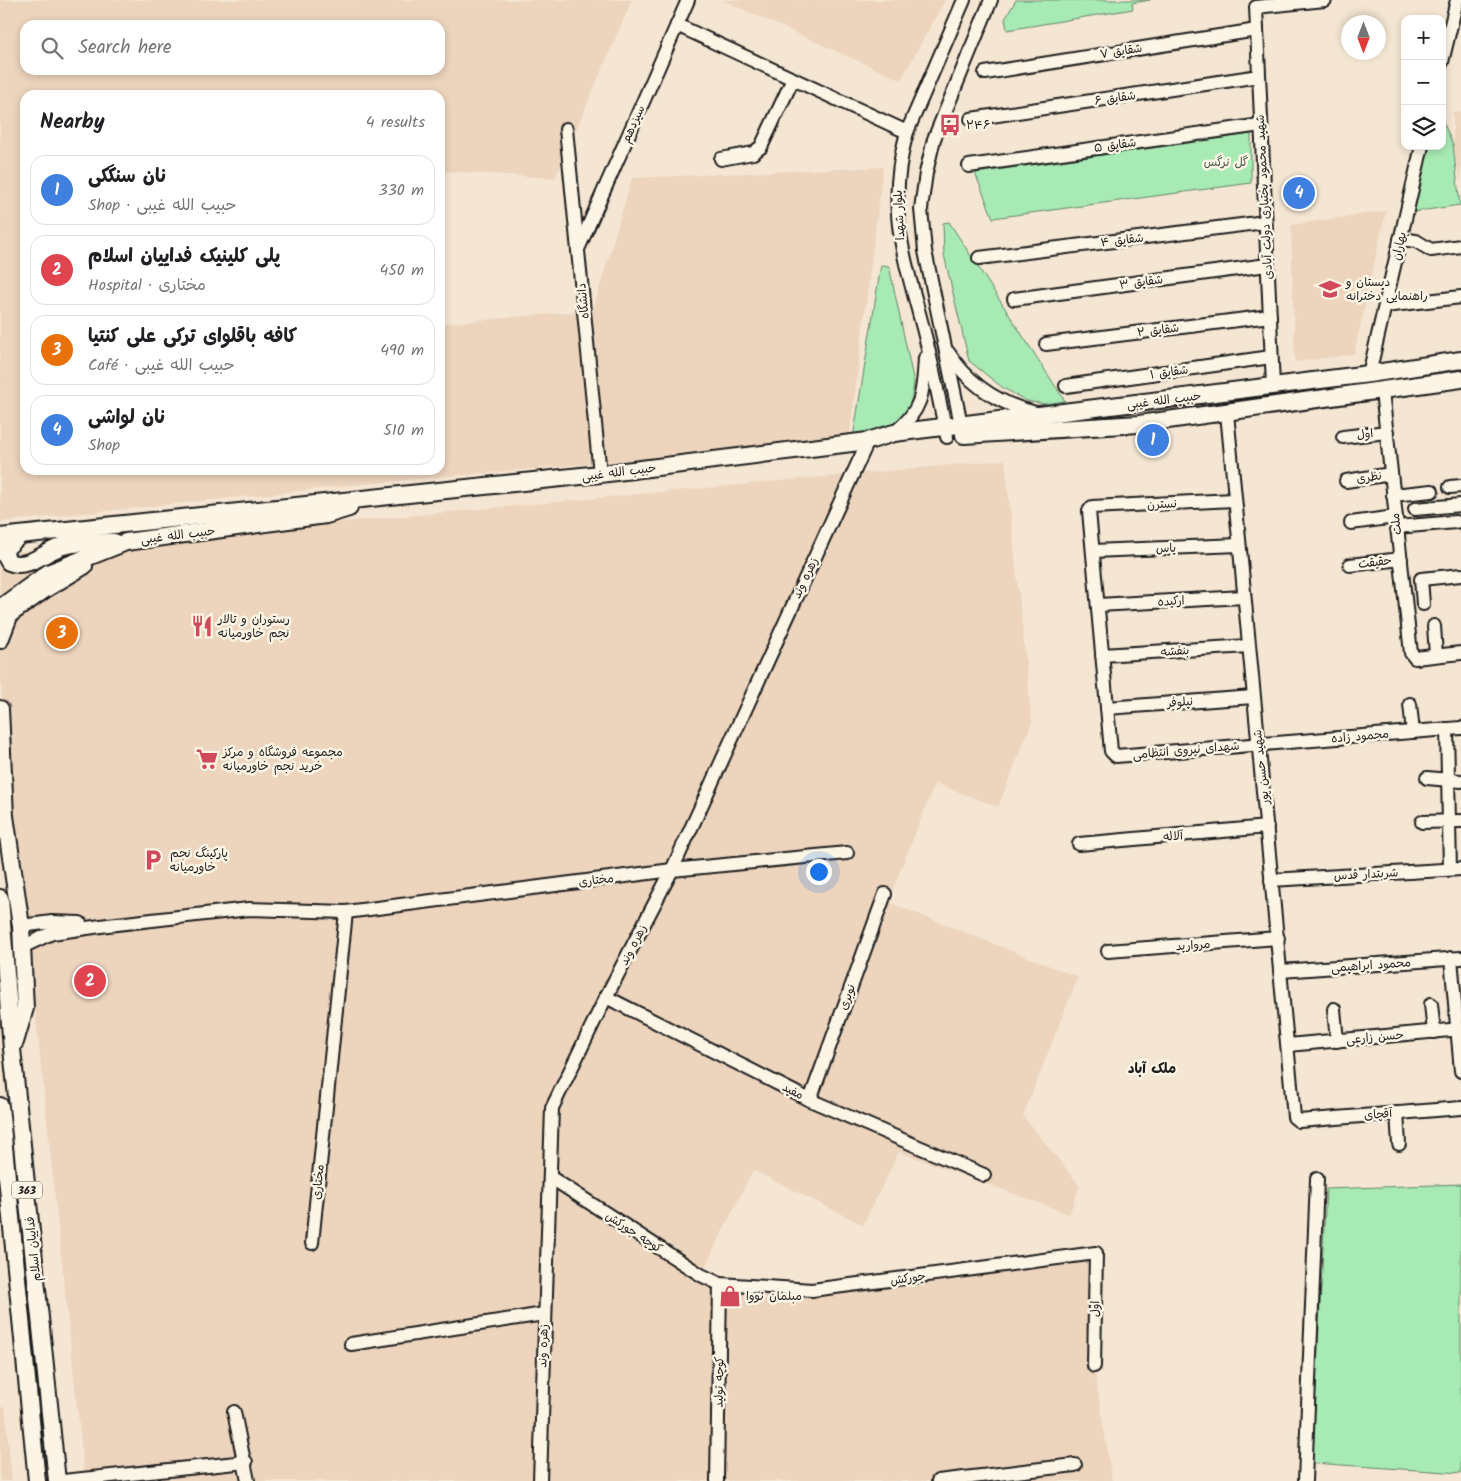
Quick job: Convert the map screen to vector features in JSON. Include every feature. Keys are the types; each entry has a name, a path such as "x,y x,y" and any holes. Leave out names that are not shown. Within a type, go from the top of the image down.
{"main road":[{"name":"حبیب الله غیبی","path":"0,538 600,474 868,442 893,443 1045,415 1369,374 1461,360"},
{"name":"حبیب الله غیبی","path":"868,442 894,433 1138,424 1461,380"},
{"path":"1136,404 1138,424"},
{"name":"حبیب الله غیبی","path":"0,608 48,572 126,542 326,516 370,499"},
{"path":"19,536 6,548 9,562 15,565 25,564 62,546 91,542 126,542"},
{"path":"0,640 10,614 44,590 126,542"},
{"path":"0,709 5,816 20,926 25,1008 12,1049"},
{"name":"فداییان اسلام","path":"0,898 12,1049 57,1481"},
{"name":"فداییان اسلام","path":"0,1106 37,1481"}],"street":[{"name":"سیزدهم","path":"578,249 688,0"},
{"name":"بلوار شهدا","path":"954,431 902,253 897,218 898,184 907,132 964,0"},
{"name":"بلوار شهدا","path":"954,431 944,346 925,250 921,210 926,172 934,139 991,0"},
{"path":"1290,2 1325,0"},
{"path":"1442,60 1457,0"},
{"name":"شهید محمود بختیاری دولت آبادی","path":"1272,386 1256,8 1290,2"},
{"path":"677,25 907,132"},
{"name":"شقایق ۷","path":"985,73 1257,30"},
{"name":"شقایق ۶","path":"971,119 1259,76"},
{"path":"721,159 753,153 761,147 793,79"},
{"name":"شقایق ۵","path":"969,166 1261,125"},
{"name":"دانشگاه","path":"566,128 600,474"},
{"name":"بهاران","path":"1369,374 1421,150"},
{"name":"شقایق ۴","path":"979,258 1265,222"},
{"path":"1400,240 1416,241 1431,250 1461,246"},
{"name":"شقایق ۳","path":"1014,299 1267,265"},
{"path":"1384,306 1461,297"},
{"name":"شقایق ۲","path":"1046,344 1270,316"},
{"path":"894,433 908,422 916,411 922,395 926,340"},
{"path":"944,346 958,368 994,398 1016,408 1045,415"},
{"name":"شقایق ۱","path":"1066,386 1271,357"},
{"name":"ملت","path":"1382,391 1412,656 1436,655"},
{"name":"شهید حسن پور","path":"1227,413 1294,1118 1296,1120"},
{"name":"اول","path":"1343,437 1387,432"},
{"name":"زهره وند","path":"540,1481 552,1108 606,996 672,870 868,442"},
{"name":"نظری","path":"1346,481 1391,474"},
{"path":"1393,494 1432,490"},
{"name":"نسترن","path":"1093,551 1090,509 1234,500"},
{"path":"1415,509 1461,504"},
{"path":"1351,523 1456,522"},
{"name":"یاس","path":"1093,551 1239,545"},
{"path":"1093,551 1107,708"},
{"name":"حقیقت","path":"1350,565 1400,559"},
{"path":"1423,604 1421,579 1461,575"},
{"name":"ارکیده","path":"1098,605 1244,597"},
{"path":"1434,626 1436,655 1461,653"},
{"name":"بنفشه","path":"1102,655 1249,646"},
{"name":"نیلوفر","path":"1107,708 1253,697"},
{"path":"1410,704 1413,732"},
{"name":"شهدای نیروی انتظامی","path":"1107,708 1111,751 1116,756 1259,744"},
{"name":"محمود زاده","path":"1259,744 1461,728"},
{"path":"1447,729 1455,780 1456,869"},
{"path":"1426,778 1455,780"},
{"path":"1422,822 1456,822"},
{"name":"آلاله","path":"1079,844 1267,827"},
{"name":"مختاری","path":"22,947 52,933 108,925 249,909 346,912 672,870 847,853"},
{"name":"شربتدار قدس","path":"1271,880 1456,869"},
{"name":"نوبری","path":"810,1100 885,894"},
{"name":"مختاری","path":"312,1242 346,912"},
{"name":"مختاری","path":"20,926 52,922 108,925"},
{"name":"مروارید","path":"1108,951 1278,938"},
{"path":"1456,958 1461,1071"},
{"name":"محمود ابراهیمی","path":"1281,971 1456,958"},
{"name":"مفید","path":"606,996 810,1100 984,1175"},
{"path":"1431,1004 1434,1032"},
{"path":"1334,1009 1337,1041"},
{"name":"حسن زارعی","path":"1288,1045 1459,1029"},
{"name":"آقچای","path":"1296,1120 1461,1108"},
{"path":"1397,1113 1399,1144"},
{"name":"کوچه جورکش","path":"550,1177 701,1275 720,1284"},
{"path":"1305,1481 1317,1179"},
{"name":"اول","path":"1094,1366 1096,1253"},
{"name":"جورکش","path":"720,1284 812,1290 1096,1253"},
{"name":"کوچه تولید","path":"717,1481 720,1284"},
{"path":"351,1344 544,1314"},
{"path":"234,1412 246,1462 248,1481"},
{"path":"63,1481 246,1462"},
{"path":"938,1481 1075,1466"}],"shaded area":[{"path":"0,0 632,0 555,178 445,171 445,90 20,90 20,475 445,475 445,324 593,310 632,178 883,167 849,440 374,483 0,522"},
{"path":"722,0 945,0 901,80"},
{"path":"1461,111 1461,183 1453,145 1453,112"},
{"name":"دبستان و راهنمایی دخترانه","path":"1386,211 1354,354 1295,362 1291,225"},
{"path":"1005,460 1032,722 998,807 935,783 888,902 1078,977 1023,1116 1080,1186 1069,1214 899,1152 863,1225 753,1170 701,1275 720,1284 812,1290 1096,1253 1094,1366 1112,1481 85,1481 0,677 0,554"},
{"path":"0,1407 5,1407 12,1481 0,1481"}],"green space":[{"path":"1016,0 1150,0 1132,3 1133,9 1007,30 1005,19"},
{"path":"1446,128 1453,145 1460,205 1413,212 1425,150 1446,150"},
{"name":"گل نرگس","path":"1251,134 1251,183 993,218 975,173"},
{"path":"949,222 1065,401 1044,404 1027,401 1003,388 969,361 944,255 943,223"},
{"path":"881,265 889,266 914,383 908,410 897,425 879,432 853,438"},
{"path":"1461,1184 1461,1473 1312,1463 1326,1189"}],"place":[{"name":"۲۴۶","path":"950,125"},
{"name":"نان لواشی","path":"1299,193"},
{"name":"دبستان و راهنمایی دخترانه","path":"1330,289"},
{"name":"نان سنگکی","path":"1153,440"},
{"name":"رستوران و تالار نجم خاورمیانه","path":"202,626"},
{"name":"کافه باقلوای ترکی علی کنتیا","path":"62,633"},
{"name":"مجموعه فروشگاه و مرکز خرید نجم خاورمیانه","path":"207,759"},
{"name":"پارکینگ نجم خاورمیانه","path":"153,860"},
{"name":"پلی کلینیک فداییان اسلام","path":"90,981"},
{"name":"مبلمان نووا","path":"730,1296"}],"district":[{"name":"ملک آباد","path":"1152,1068"}]}
